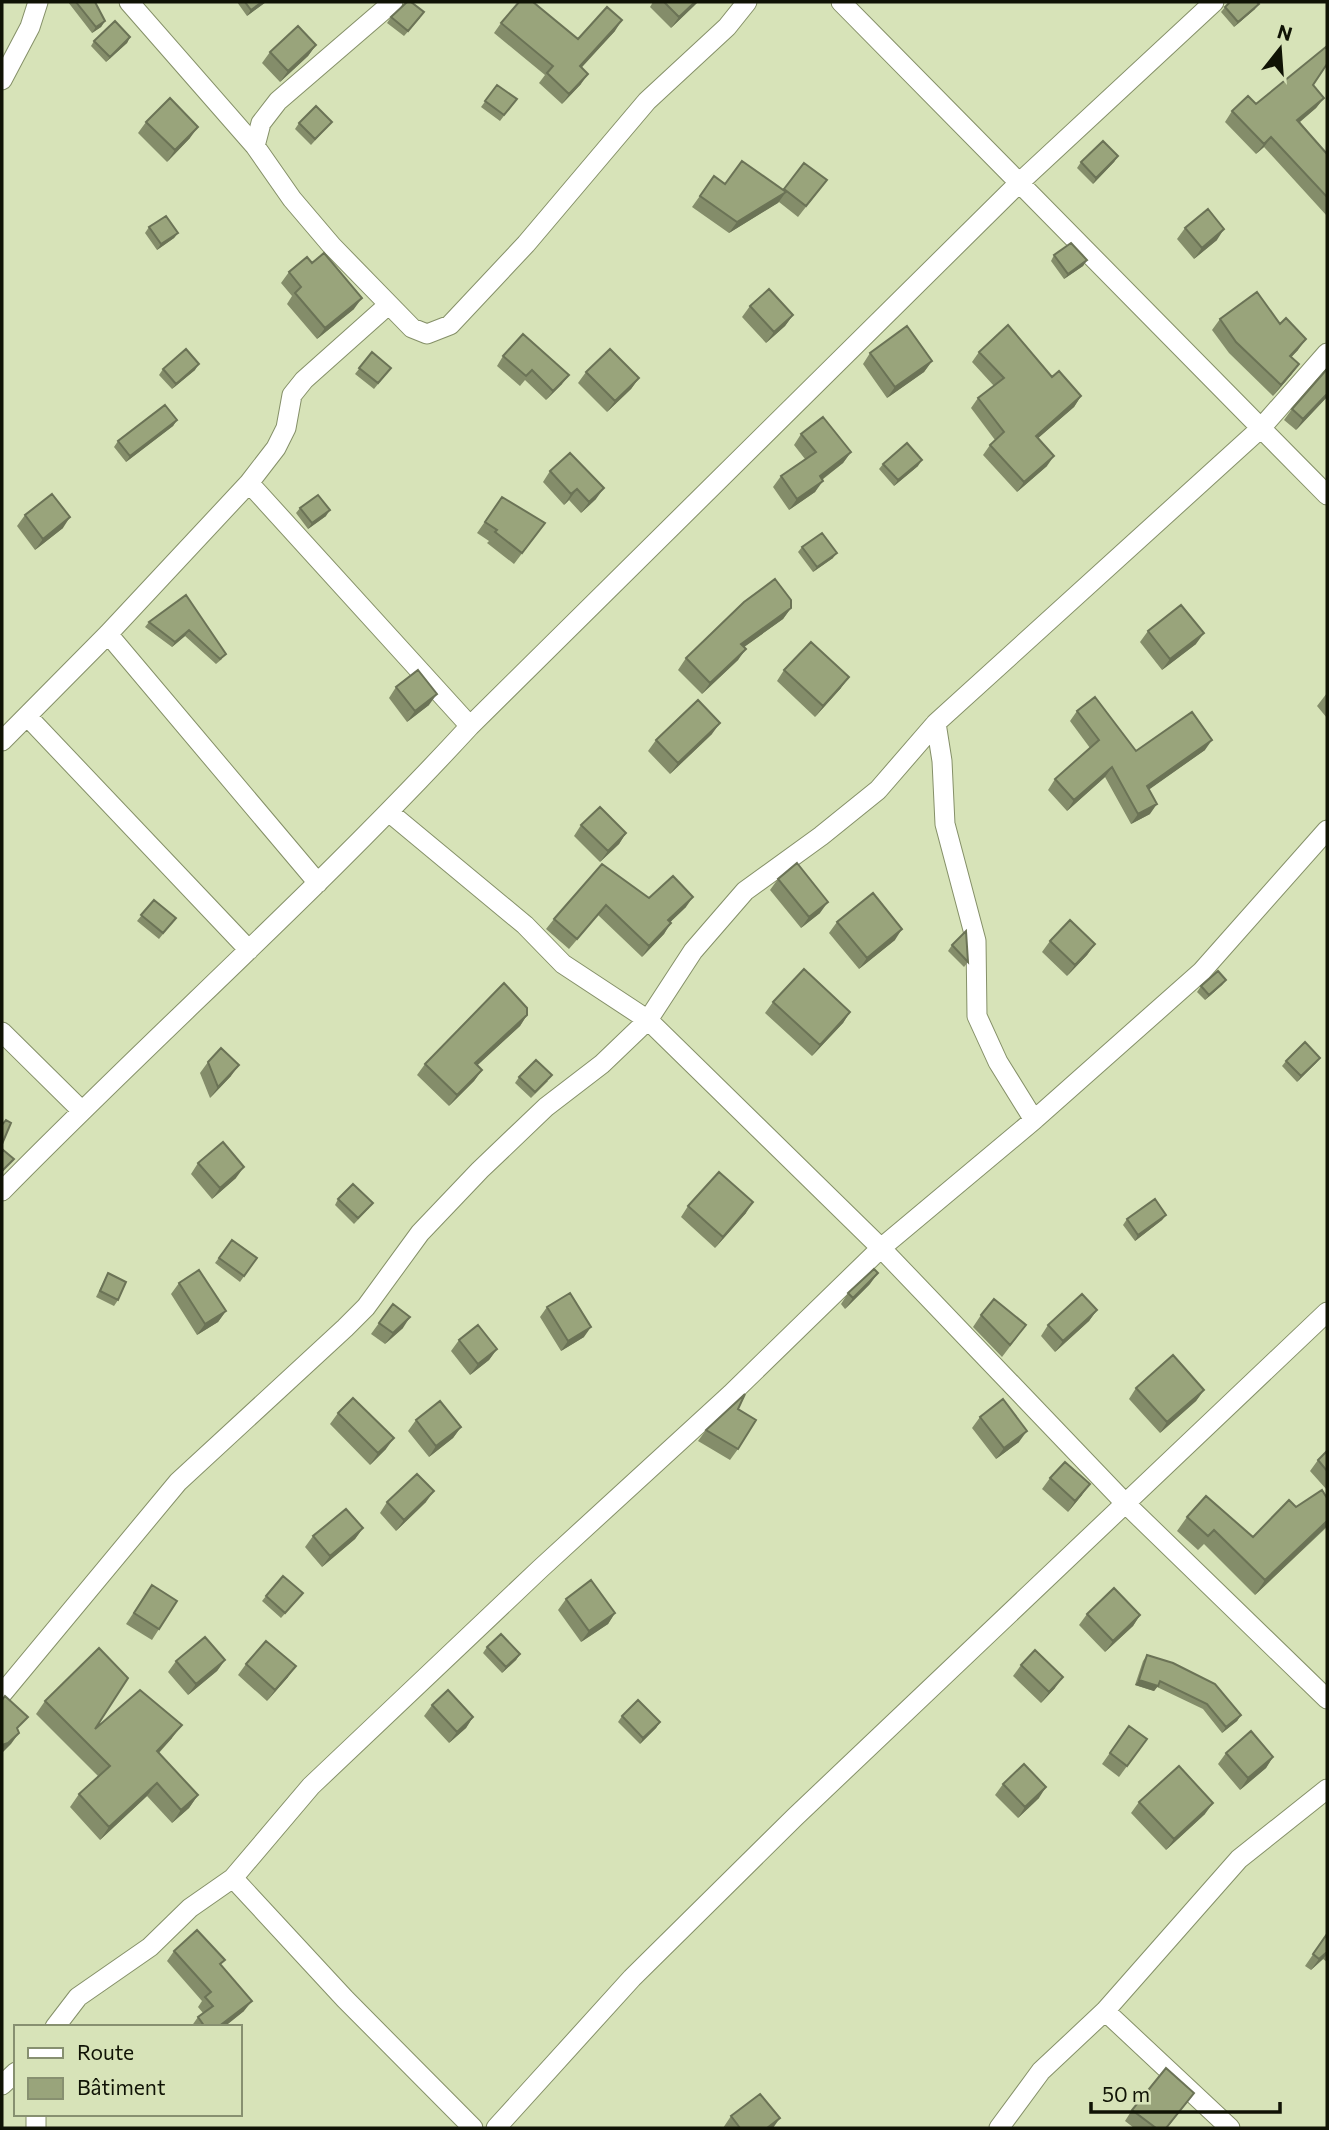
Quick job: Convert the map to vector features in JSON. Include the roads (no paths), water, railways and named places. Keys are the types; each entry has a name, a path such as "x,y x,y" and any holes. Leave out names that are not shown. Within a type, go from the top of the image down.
{"street":[{"path":"2,79 30,27 38,2"},
{"path":"129,2 255,146 292,199 387,306 412,328 427,334 450,324 526,244 647,101 727,27 747,2"},
{"path":"255,146 261,123 278,101 393,2"},
{"path":"841,2 1327,495"},
{"path":"2,1191 82,1110 390,814 470,726 1020,182 1214,2"},
{"path":"2,741 108,634 250,483 281,438 292,395 304,380 387,306"},
{"path":"2,1694 178,1482 352,1321 419,1233 480,1170 546,1107 602,1064 648,1020 693,951 745,891 821,836 878,790 936,723 1261,428 1327,353"},
{"path":"250,483 470,726"},
{"path":"108,634 318,883"},
{"path":"27,716 249,950"},
{"path":"936,723 942,761 944,824 976,941 977,1016 998,1062 1034,1120"},
{"path":"390,814 525,925 563,964 648,1020 881,1248 1127,1505 1327,1699"},
{"path":"57,2025 78,1997 150,1947 190,1908 233,1878 312,1786 540,1569 731,1394 881,1248 1034,1120 1202,971 1327,830"},
{"path":"2,1032 82,1110"},
{"path":"496,2128 632,1978 795,1817 1127,1505 1327,1312"},
{"path":"999,2128 1041,2071 1105,2011 1239,1859 1327,1789"},
{"path":"233,1878 345,1999 473,2128"},
{"path":"1105,2011 1230,2128"}]}
